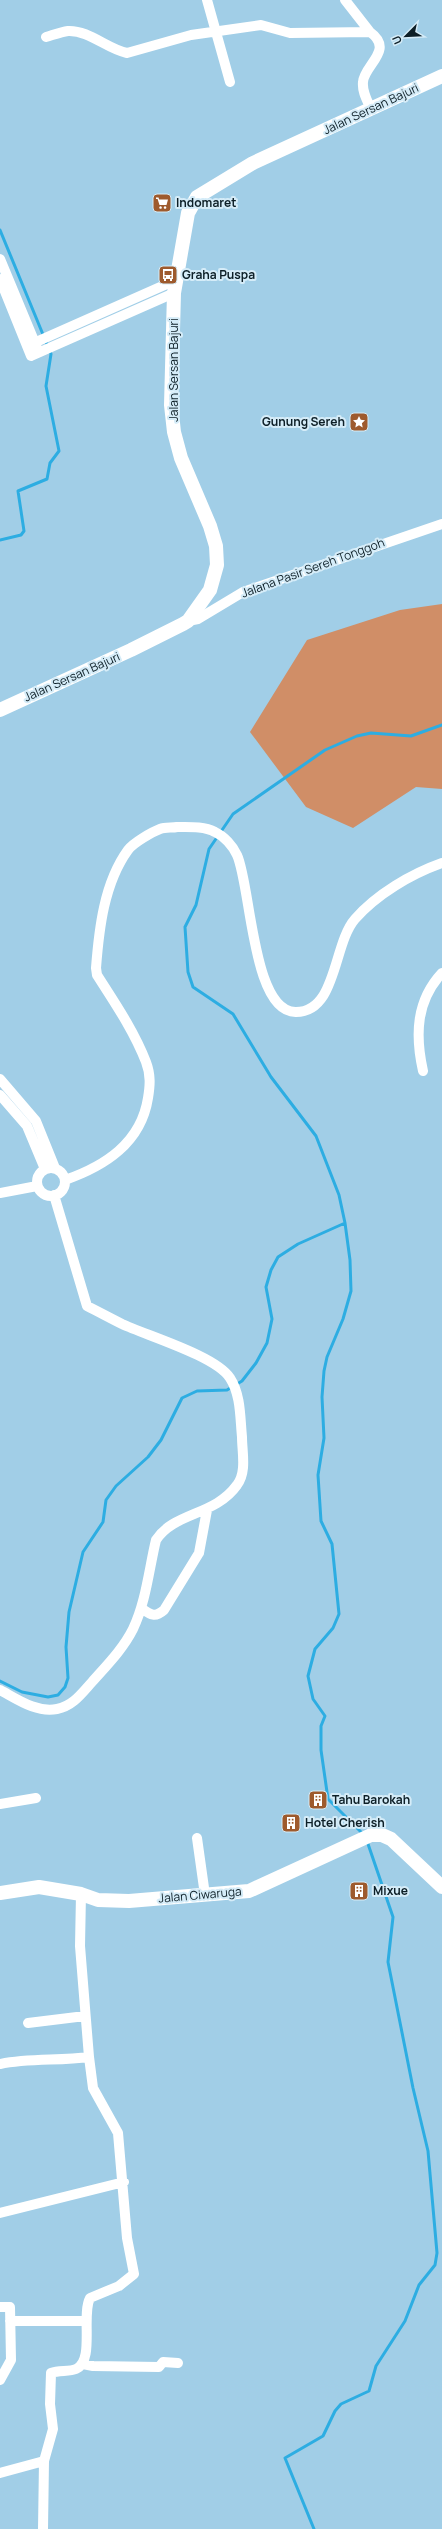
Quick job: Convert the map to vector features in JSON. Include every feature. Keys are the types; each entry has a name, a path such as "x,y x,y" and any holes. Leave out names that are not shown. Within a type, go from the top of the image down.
{"main road":[{"name":"Jalan Sersan Bajuri","path":"0,710 131,650 188,621 210,590 217,565 216,546 210,526 181,458 174,432 171,405 175,287 188,213 197,197 253,163 442,76"},
{"name":"Jalan Ciwaruga","path":"0,1893 39,1887 81,1894 98,1900 129,1901 249,1890 365,1838 382,1836 391,1839 442,1887"}],"street":[{"path":"207,0 215,33 230,82"},
{"path":"345,0 370,32 376,37 379,46 378,56 362,80 364,93 371,109"},
{"path":"46,36 68,31 81,33 118,52 127,53 191,35 215,33 261,25 290,33 370,32"},
{"path":"0,259 31,344 31,356 175,287"},
{"path":"0,279 31,344"},
{"path":"31,344 175,287"},
{"name":"Jalana Pasir Sereh Tonggoh","path":"188,621 198,619 243,592 442,524"},
{"path":"65,1180 105,1162 124,1148 139,1129 146,1112 151,1081 147,1063 122,1014 97,975 96,968 100,922 114,875 128,849 161,828 192,826 215,832 228,841 238,856 256,946 272,997 281,1008 295,1013 311,1010 325,996 345,935 359,916 373,901 423,870 442,863"},
{"path":"423,1071 417,1040 422,1010 431,987 442,973"},
{"path":"0,1079 36,1121 50,1169"},
{"path":"0,1094 26,1126 50,1169 62,1173 65,1180 62,1190 54,1196 44,1194 38,1186 38,1175 50,1169"},
{"path":"0,1193 38,1186"},
{"path":"0,1690 28,1706 57,1709 74,1703 116,1656 133,1629 141,1608 156,1540 160,1535 181,1520 207,1510 221,1501 241,1478 243,1460 240,1412 233,1383 222,1368 215,1363 122,1324 87,1306 54,1196"},
{"path":"141,1608 151,1615 158,1615 164,1610 199,1553 207,1510"},
{"path":"0,1804 36,1798"},
{"path":"197,1838 205,1895"},
{"path":"43,2529 44,2461 53,2429 50,2404 51,2373 76,2369 83,2364 86,2354 86,2306 90,2298 119,2286 134,2274 127,2238 124,2182 118,2133 93,2088 88,2057 80,1946 81,1894"},
{"path":"28,2023 85,2016"},
{"path":"0,2064 20,2060 62,2060 88,2057"},
{"path":"0,2213 124,2182"},
{"path":"0,2307 10,2307 11,2360 0,2380"},
{"path":"10,2321 86,2320"},
{"path":"83,2364 93,2366 159,2367 164,2362 178,2364"},
{"path":"0,2474 44,2461"}],"shaded area":[{"path":"442,604 442,789 416,787 353,828 306,807 250,732 307,640 400,610"}],"waterway":[{"path":"0,230 51,354 46,386 59,451 50,463 47,479 18,491 24,531 21,535 0,540"},
{"path":"363,1834 328,1799 321,1750 321,1726 325,1716 313,1699 308,1676 315,1649 333,1628 339,1614 332,1544 321,1521 318,1475 324,1438 322,1397 324,1371 327,1357 343,1319 351,1291 350,1260 345,1223 339,1195 316,1136 271,1077 233,1014 193,987 188,972 185,927 196,905 209,849 233,814 325,750 357,736 371,733 411,736 442,725"},
{"path":"0,1681 22,1692 48,1697 58,1695 65,1687 68,1678 66,1647 69,1612 83,1552 103,1522 106,1500 116,1486 148,1457 161,1440 182,1398 197,1391 227,1390 242,1381 256,1363 267,1343 272,1319 266,1287 271,1270 278,1257 298,1244 345,1223"},
{"path":"314,2529 285,2458 323,2436 335,2411 341,2404 369,2391 376,2366 405,2321 419,2285 435,2265 437,2253 428,2151 413,2088 388,1962 393,1917 367,1841"}],"place":[{"name":"Indomaret","path":"162,203"},
{"name":"Graha Puspa","path":"168,275"},
{"name":"Gunung Sereh","path":"359,422"},
{"name":"Tahu Barokah","path":"318,1800"},
{"name":"Hotel Cherish","path":"291,1823"},
{"name":"Mixue","path":"359,1891"}]}
